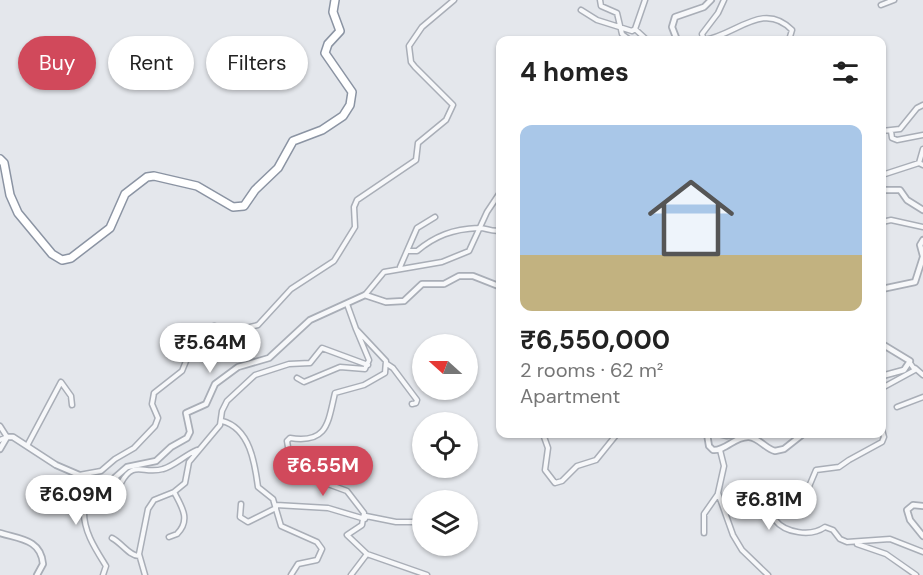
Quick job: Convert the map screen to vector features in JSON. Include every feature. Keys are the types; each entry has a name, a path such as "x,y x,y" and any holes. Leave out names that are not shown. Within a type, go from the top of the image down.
{"highway":[{"path":"0,159 4,163 10,195 18,213 52,254 62,260 71,258 110,228 125,194 147,177 197,186 233,207 244,206 255,190 275,173 293,141 336,122 350,105 352,92 325,53 328,44 340,31 333,12 334,0"}],"street":[{"path":"78,475 101,471 115,459 134,448 155,426 158,418 152,404 154,393 182,371 191,349 207,329 214,326 232,331 262,322 291,289 334,261 355,227 354,207 357,200 416,160 418,143 446,120 453,105 411,62 410,42 422,27 454,0"},
{"path":"600,0 601,6 617,13 622,34 625,36"},
{"path":"635,29 645,0"},
{"path":"675,36 672,27 675,17 704,7 711,0"},
{"path":"703,36 724,0"},
{"path":"881,5 894,0"},
{"path":"581,10 597,20 620,26 627,32 635,29"},
{"path":"715,36 768,16 782,20 792,30 790,36"},
{"path":"635,29 643,36"},
{"path":"886,131 905,125 917,108 923,105"},
{"path":"891,131 892,138 897,141 923,135"},
{"path":"886,174 921,164 923,149"},
{"path":"886,190 900,190 908,200 923,210"},
{"path":"99,482 111,481 128,467 156,460 171,447 188,438 190,432 186,413 206,404 215,384 242,364 273,355 310,320 365,295 381,274 400,267 442,262 465,254 471,248 479,228 496,199"},
{"path":"400,267 417,228 435,217"},
{"path":"886,221 891,220 923,227"},
{"path":"407,251 417,251 428,241 446,233 479,228 496,231"},
{"path":"886,288 915,282 923,256 920,245 923,240"},
{"path":"365,295 389,303 404,302 422,284 444,284 459,276 476,276 496,285"},
{"path":"347,304 368,365"},
{"path":"356,329 393,368 417,400 412,404"},
{"path":"886,346 904,355 923,375"},
{"path":"145,575 139,556 148,509 154,500 174,492 185,483 189,462 222,421 223,407 249,379 260,372 289,364 310,363 322,348 368,365"},
{"path":"886,375 904,370 910,363"},
{"path":"365,517 347,491 320,481 297,467 290,457 287,441 290,438 306,440 318,435 331,417 335,393 381,377 387,364"},
{"path":"297,378 304,382 338,367 361,370 368,365"},
{"path":"886,386 913,372 915,368"},
{"path":"28,444 61,382 70,393 72,405"},
{"path":"897,407 923,396"},
{"path":"222,421 232,425 240,432 254,459 258,487 271,496 281,526 317,542 322,549 317,560 298,564 291,575"},
{"path":"0,426 7,437"},
{"path":"0,449 7,437"},
{"path":"0,440 13,437 78,475 106,485 121,483 127,472 141,468 163,469 200,448"},
{"path":"544,438 548,448 545,470 555,483 562,481 577,466 596,460 614,438"},
{"path":"708,438 711,448 720,450 738,439 754,438 771,450 779,451 797,438"},
{"path":"884,438 882,442 839,467 816,470 805,496 790,508 775,514 776,523 788,529 803,532 825,527 833,530 842,541 856,543 886,554 916,575"},
{"path":"704,534 704,514 718,493 724,466 720,450"},
{"path":"86,478 88,492 85,516 93,547 106,566 103,575"},
{"path":"169,537 177,534 184,524 184,511 174,492"},
{"path":"718,493 735,541 768,575"},
{"path":"241,504 240,517 248,522 276,507 328,508 365,517 412,522"},
{"path":"923,506 913,505 907,510 910,520 923,536"},
{"path":"365,517 362,525 347,535 367,554 427,575"},
{"path":"0,533 24,539 36,546 43,560 42,568 37,575"},
{"path":"112,538 123,544 131,554 139,556"},
{"path":"856,543 878,538 890,539 923,552"},
{"path":"351,575 367,554"}]}
